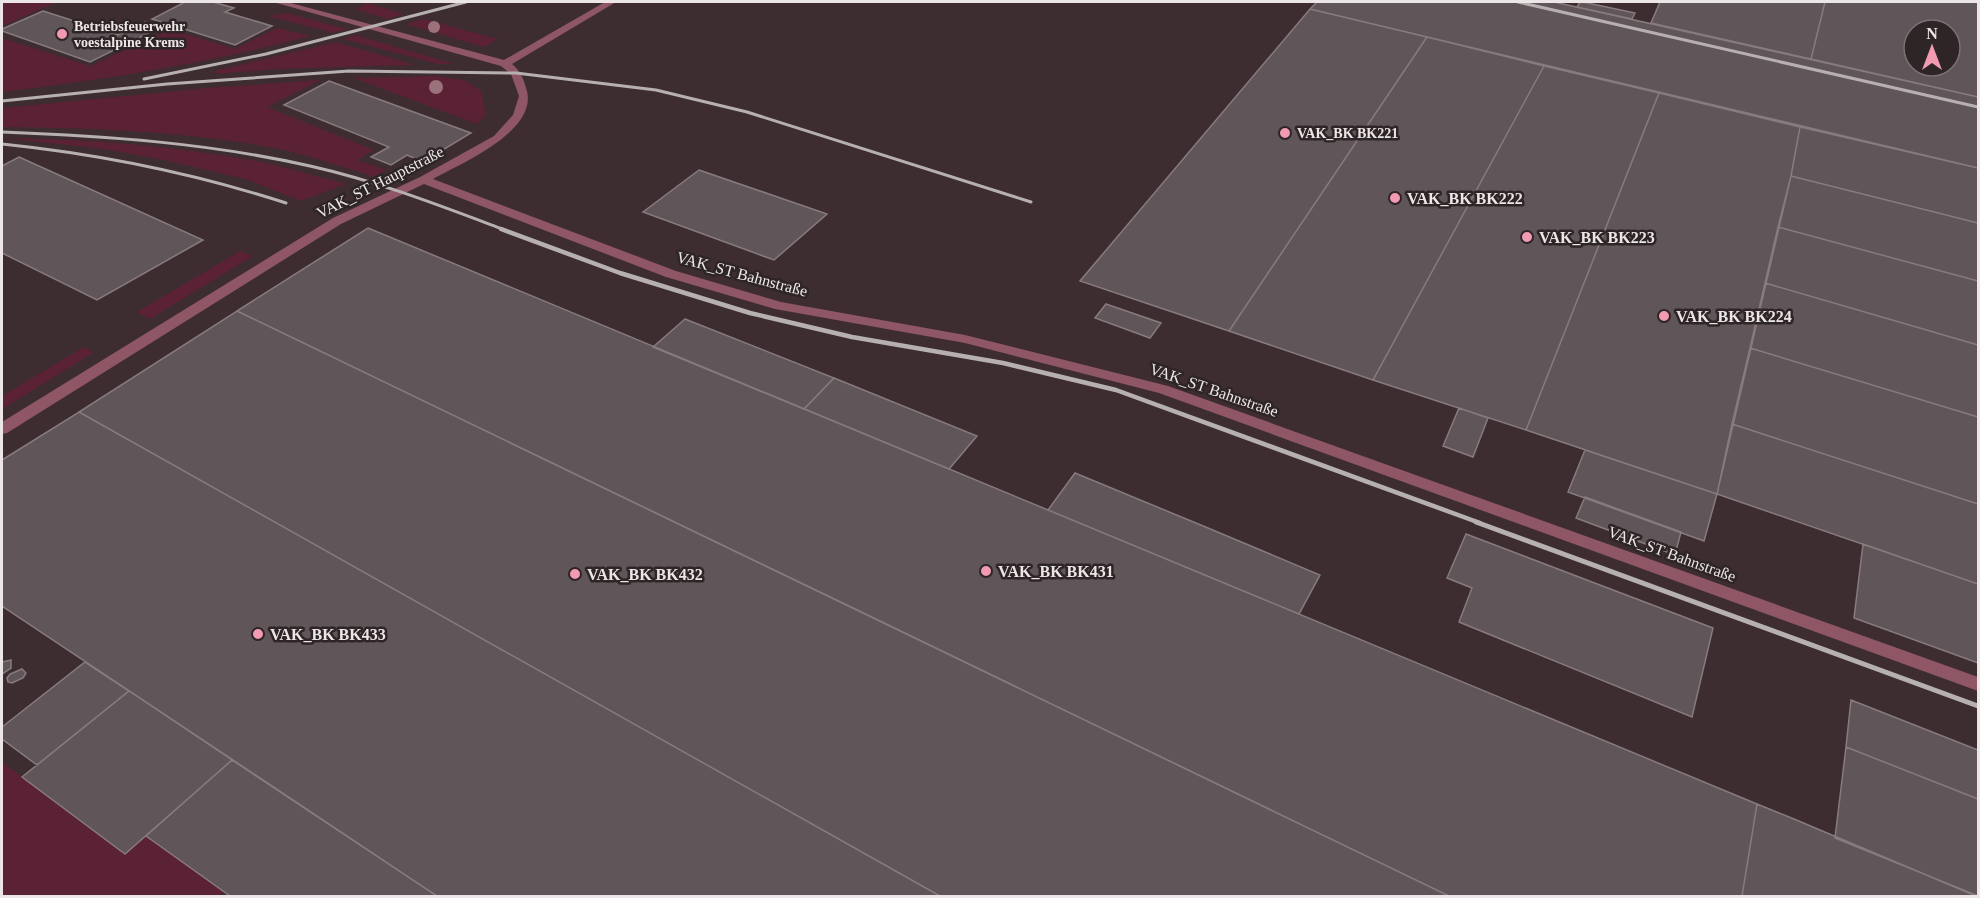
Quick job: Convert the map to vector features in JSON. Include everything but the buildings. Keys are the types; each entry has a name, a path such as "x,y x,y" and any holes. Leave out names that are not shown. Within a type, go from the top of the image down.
{"lane":[{"path":"278,2 505,64 611,2"},
{"name":"VAK_ST Hauptstraße","path":"2,429 337,221 424,180 498,138 518,116 524,96 516,73 505,64"},
{"name":"VAK_ST Bahnstraße","path":"424,180 671,274 780,306 965,339 1163,389 1978,684"}],"shaded area":[{"path":"2,2 1978,2 1978,896 2,896"},
{"path":"2,2 57,2 2,26"},
{"path":"367,3 404,14 387,19 355,9"},
{"path":"287,13 347,29 333,33 268,16"},
{"path":"424,19 497,39 484,47 406,24"},
{"path":"277,28 311,36 157,70 2,92 2,38 90,66 169,29 235,49"},
{"path":"355,35 455,64 438,64 343,39"},
{"path":"336,42 415,65 277,69 213,74 218,70"},
{"path":"438,76 464,80 481,91 486,114 477,124 353,78"},
{"path":"321,80 267,107 374,150 357,160 386,170 375,177 287,151 240,142 173,134 2,127 2,108 206,88"},
{"path":"2,138 101,142 200,152 266,163 346,184 301,201 248,180 169,161 105,149"},
{"path":"240,251 253,256 150,319 137,312"},
{"path":"84,347 94,352 2,409 2,396"},
{"path":"2,762 125,854 146,836 223,892 219,896 2,896"}],"railway":[{"path":"144,79 266,54 466,2"},
{"path":"1518,2 1978,107"},
{"path":"2,101 167,84 349,71 516,73 656,90 747,112 1031,202"},
{"path":"2,132 157,142 272,158 335,172 384,187 505,230"},
{"path":"2,144 74,153 146,166 286,203"},
{"path":"501,229 620,273 750,313 852,337 1003,363 1116,390 1480,523"},
{"path":"1476,522 1978,706"}],"place":[{"name":"Betriebsfeuerwehr voestalpine Krems","path":"62,34"},
{"name":"VAK_BK BK221","path":"1285,133"},
{"name":"VAK_BK BK222","path":"1395,198"},
{"name":"VAK_BK BK223","path":"1527,237"},
{"name":"VAK_BK BK224","path":"1664,316"},
{"name":"VAK_BK BK431","path":"986,571"},
{"name":"VAK_BK BK432","path":"575,574"},
{"name":"VAK_BK BK433","path":"258,634"}]}
